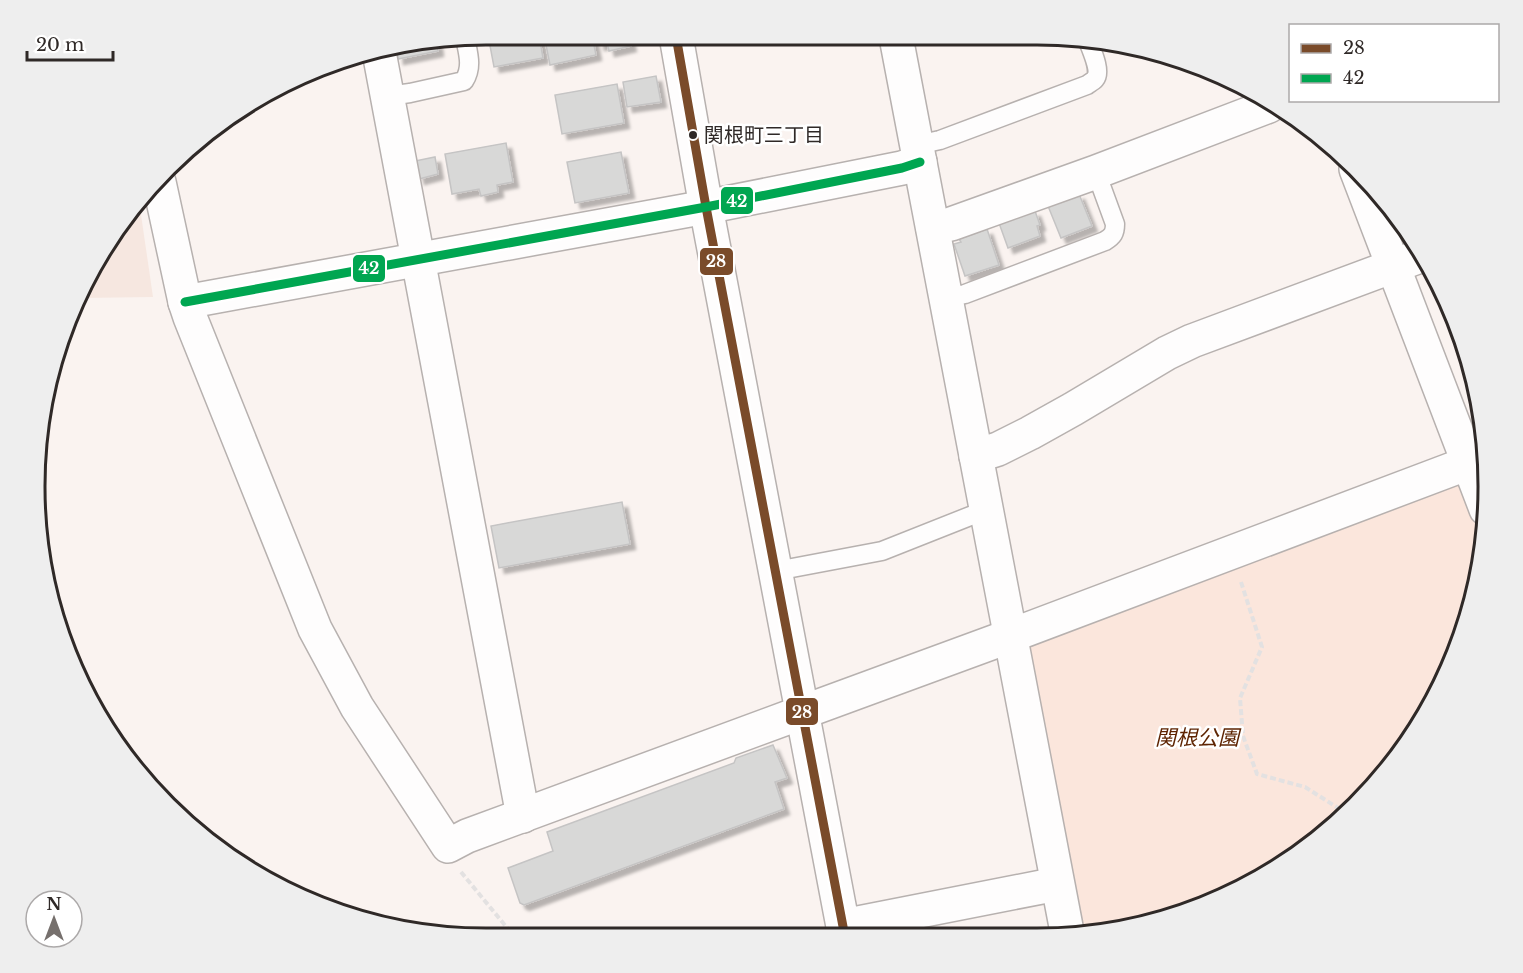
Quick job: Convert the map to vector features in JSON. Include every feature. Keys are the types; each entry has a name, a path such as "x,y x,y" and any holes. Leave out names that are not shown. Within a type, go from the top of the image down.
{"street":[{"path":"678,45 705,207 843,928"},
{"path":"898,45 1066,927"},
{"path":"380,58 523,816"},
{"path":"933,228 951,224 1096,172 1264,108"},
{"path":"185,302 705,207 890,170 918,154"},
{"path":"160,189 185,302 315,629 357,707 448,846 467,836 1010,636 1477,460"},
{"path":"1377,205 1408,261 1477,457"},
{"path":"976,456 998,449 1030,433 1167,353 1192,341 1408,261"},
{"path":"862,928 1058,884"}],"lane":[{"path":"388,96 464,81 469,69 466,46"},
{"path":"918,154 940,140 1087,85 1095,79 1098,73 1091,49"},
{"path":"946,298 965,294 1105,241 1112,236 1115,232 1115,224 1096,172"},
{"path":"776,571 882,551 978,513 986,512"}],"path":[{"path":"1231,552 1262,647 1240,698 1244,736 1257,774 1305,787 1338,809"},
{"path":"448,846 447,855 507,928"}],"shaded area":[{"path":"141,212 153,297 88,298 119,241"}],"green space":[{"name":"関根公園","path":"1451,480 1467,489 1477,517 1470,573 1455,628 1419,707 1387,755 1349,799 1282,854 1232,882 1178,905 1151,913 1123,920 1078,926 1024,652 1030,638"}],"building":[{"path":"490,45 541,45 543,58 494,67"},
{"path":"546,45 594,45 596,55 550,65"},
{"path":"608,45 631,46 609,51"},
{"path":"438,48 438,51 398,59 397,54"},
{"path":"656,76 661,102 627,107 623,82"},
{"path":"617,84 624,123 562,134 555,95"},
{"path":"506,143 513,182 497,185 498,192 481,196 479,189 452,194 445,154"},
{"path":"621,152 629,193 575,203 567,162"},
{"path":"435,157 438,174 419,179 415,161"},
{"path":"1079,194 1092,226 1061,238 1048,206"},
{"path":"1035,211 1040,225 1037,226 1040,236 1008,248 999,223"},
{"path":"987,229 999,265 965,276 954,244 961,242 959,239"},
{"path":"622,502 630,544 499,568 491,526"},
{"path":"773,745 787,778 775,782 784,809 524,905 520,903 508,868 553,851 547,832 734,763 736,758"}],"transit line":[{"name":"28","path":"678,45 706,207 843,928"},
{"name":"42","path":"185,302 706,207 902,168 920,162"}],"place":[{"name":"関根町三丁目","path":"693,135"}]}
